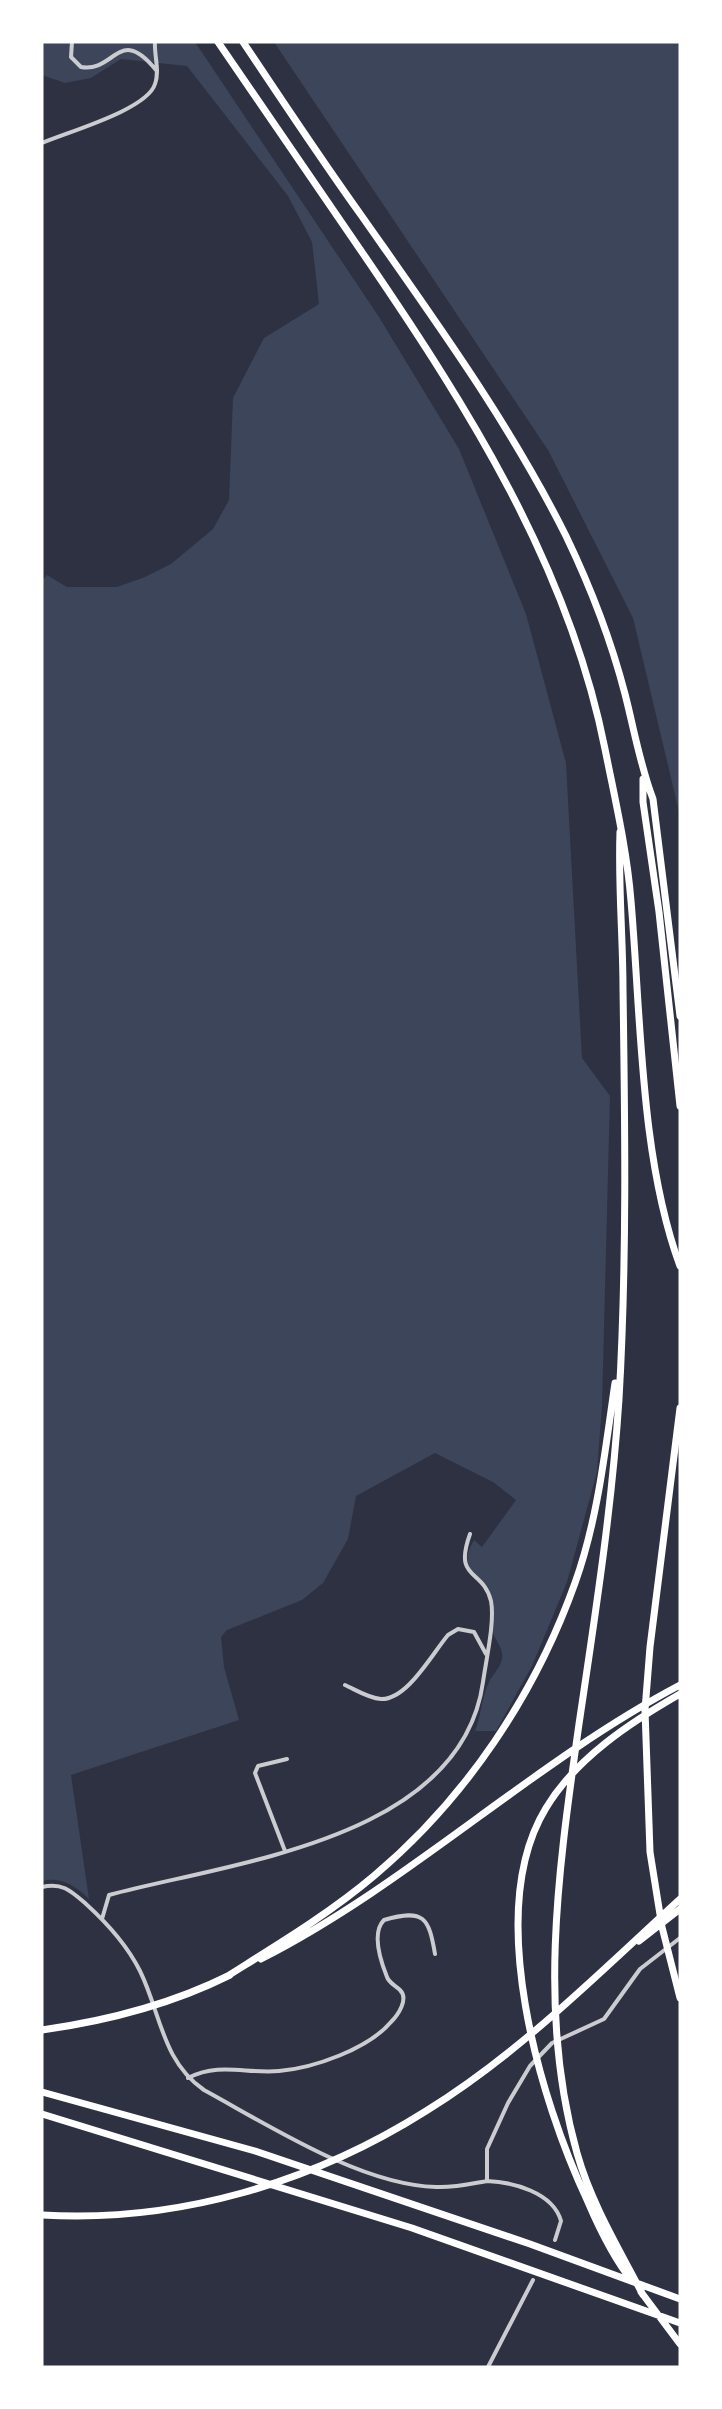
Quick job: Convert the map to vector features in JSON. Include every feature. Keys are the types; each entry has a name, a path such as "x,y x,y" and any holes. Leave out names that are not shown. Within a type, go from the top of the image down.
{"highway":[{"path":"218,42 422,340 481,434 528,521 565,610 592,695 605,747 620,832 631,897 648,1113 656,1172 667,1229 680,1266"},
{"path":"243,42 359,213 452,342 541,489 567,538 596,605 624,691 643,773 653,799 680,1016"},
{"path":"643,773 643,802 659,912 680,1106"},
{"path":"609,2238 578,2157 559,2068 554,1976 556,1906 567,1809 610,1499 621,1342 625,1130 620,832"},
{"path":"226,1977 327,1912 375,1875 422,1831 465,1784 501,1732 542,1661 576,1582 601,1482 621,1342"},
{"path":"680,1408 650,1647 645,1710 646,1808 653,1878 680,1998"},
{"path":"42,2030 75,2025 162,2003 226,1977 282,1949 365,1897 543,1769 680,1685"},
{"path":"680,1694 623,1730 585,1761 564,1783 540,1818 527,1849 521,1875 519,1911 522,1972 527,2007 543,2083 568,2157 609,2238 643,2295 680,2344"},
{"path":"42,2215 120,2216 172,2209 218,2199 283,2180 352,2151 405,2124 472,2080 534,2031 680,1899"},
{"path":"597,1974 680,1910"},
{"path":"671,1964 680,1987"},
{"path":"42,2092 255,2151 530,2244 680,2299"},
{"path":"42,2114 412,2228 554,2276 680,2323"}],"street":[{"path":"72,42 71,57 81,67 90,67 120,52 133,50 142,54 156,71"},
{"path":"42,143 101,121 146,96 155,85 155,42"},
{"path":"102,1919 109,1895 285,1851 340,1832 377,1815 423,1787 439,1773 456,1753 473,1724 481,1696 490,1630 491,1601 485,1588 465,1565 463,1558 470,1534"},
{"path":"345,1685 374,1698 383,1699 399,1694 448,1635 458,1629 474,1632 486,1654"},
{"path":"285,1851 255,1773 258,1766 287,1759"},
{"path":"42,1887 55,1884 66,1888 102,1919 130,1953 142,1974 172,2055 189,2078 225,2101 351,2166 423,2186 448,2187 487,2181 514,2183 549,2204 561,2221 555,2240"},
{"path":"189,2078 208,2069 280,2071 321,2062 362,2044 385,2030 397,2016 403,1999 401,1991 387,1977 380,1948 377,1929 384,1920 412,1916 427,1922 435,1954"},
{"path":"487,2181 487,2149 508,2103 530,2066 552,2043 604,2019 639,1969 680,1938"},
{"path":"488,2367 532,2280"}],"shaded area":[{"path":"42,42 195,42 379,317 459,449 526,614 566,763 582,1058 610,1096 602,1406 597,1472 567,1582 532,1666 496,1731 475,1731 487,1688 502,1657 493,1632 491,1595 472,1570 467,1559 474,1540 482,1547 516,1500 493,1482 435,1453 356,1496 348,1539 323,1583 302,1600 227,1630 221,1637 224,1667 239,1720 71,1775 89,1899 68,1883 56,1880 42,1881 42,581 47,575 67,587 117,587 171,564 213,529 229,500 233,398 264,338 319,304 312,242 288,196 187,66 121,59 91,78 65,83 42,75"},
{"path":"274,42 680,42 680,816 633,618 548,450"}]}
